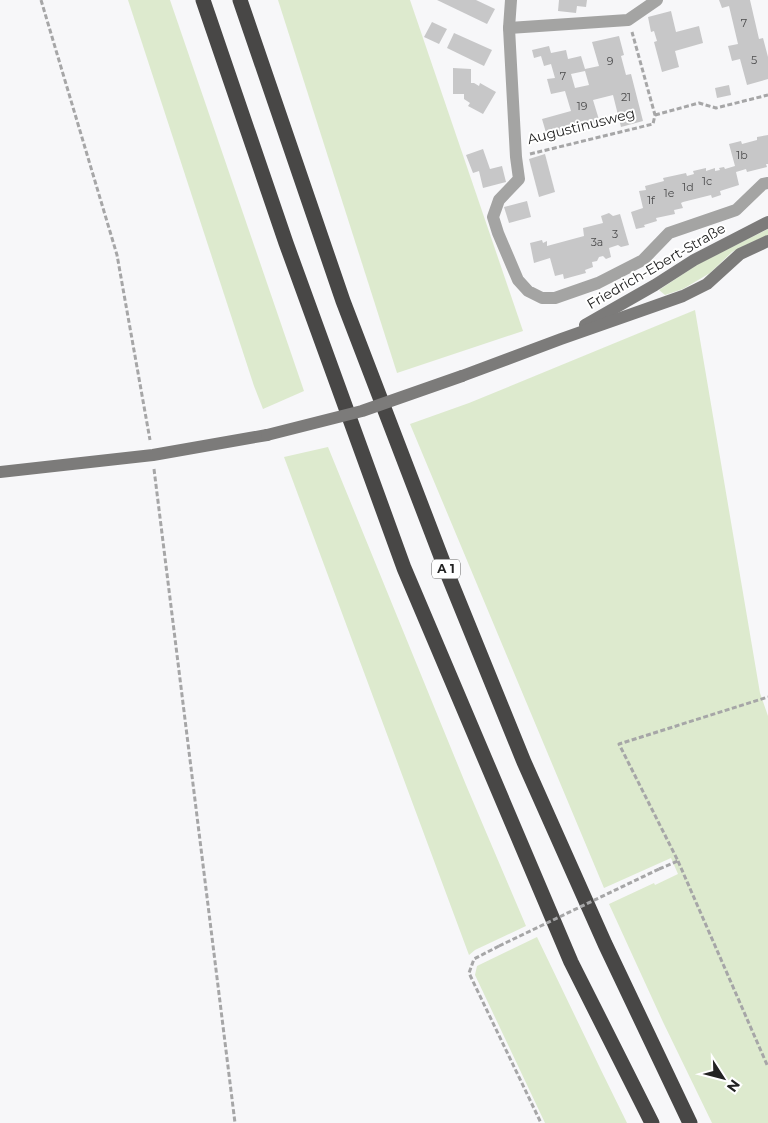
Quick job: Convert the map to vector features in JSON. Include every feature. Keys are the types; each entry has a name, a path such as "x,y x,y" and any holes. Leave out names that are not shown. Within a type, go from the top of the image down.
{"highway":[{"path":"203,0 286,244 404,568 571,962 652,1123"},
{"name":"A 1","path":"240,0 343,301 448,575 524,762 606,944 690,1123"}],"main road":[{"name":"Friedrich-Ebert-Straße","path":"561,339 655,285 694,260 768,222"},
{"name":"Friedrich-Ebert-Straße","path":"0,472 153,455 268,435 362,411 683,296 707,284 740,254 768,241"}],"street":[{"name":"Augustinusweg","path":"511,0 509,28 516,157"},
{"path":"509,28 628,20 657,0"},
{"path":"516,157 519,179 499,200 493,217 518,280 528,291 542,298 555,298 598,283 643,260 669,233 736,210 763,184 768,183"}],"path":[{"path":"41,0 118,255 153,455 235,1123"},
{"name":"Augustinusweg","path":"516,157 653,124 655,115 628,20"},
{"name":"Augustinusweg","path":"655,115 699,103 716,108 768,95"},
{"path":"768,697 619,744 678,861 768,1067"},
{"path":"541,1123 469,973 474,959 678,861"}],"green space":[{"path":"128,0 170,0 304,391 263,409 254,386"},
{"path":"278,0 410,0 523,331 397,373"},
{"path":"768,229 768,235 732,252 710,273 683,289 665,295 659,290 698,264"},
{"path":"695,310 760,693 768,716 768,1123 712,1123 609,904 678,874 671,858 604,888 410,424 469,403"},
{"path":"328,447 466,785 526,926 475,950 469,955 284,457"},
{"path":"537,937 627,1123 545,1123 475,975 477,966"}],"building":[{"path":"437,0 476,0 495,9 487,24"},
{"path":"559,0 587,0 586,7 577,6 576,13 558,11"},
{"path":"719,0 750,0 759,39 763,38 768,57 768,79 747,85 740,59 732,61 728,46 738,44 729,6 722,8"},
{"path":"671,11 676,32 699,26 703,43 675,51 679,67 662,72 654,42 657,41 654,31 651,32 648,17"},
{"path":"432,22 447,29 439,44 424,37"},
{"path":"454,33 492,50 484,66 447,48"},
{"path":"619,36 624,55 621,56 626,75 631,74 643,121 621,127 613,95 593,100 600,123 547,136 542,119 571,111 565,91 551,94 547,79 555,78 551,64 544,66 541,56 534,58 532,50 549,46 551,53 566,50 568,59 581,56 585,69 599,66 592,42","holes":["585,71 589,85 575,88 571,74"]},
{"path":"453,68 471,69 471,83 479,86 480,83 496,92 483,114 468,106 470,103 464,99 464,94 453,94"},
{"path":"729,85 731,95 717,98 715,88"},
{"path":"768,135 767,167 747,172 746,169 736,172 739,185 720,191 721,195 712,198 711,195 683,202 681,203 683,208 674,210 675,214 656,218 657,221 636,229 631,212 643,208 639,191 646,190 645,186 664,181 663,178 686,173 687,176 694,174 693,171 706,168 706,171 715,168 715,171 720,170 719,168 724,167 725,169 735,166 729,144 741,141 742,144 757,140 757,137"},
{"path":"483,149 490,169 502,166 506,182 483,188 479,171 473,173 466,155"},
{"path":"545,154 555,192 539,197 529,159"},
{"path":"527,201 531,217 509,223 504,207"},
{"path":"609,213 613,216 620,214 629,245 621,247 618,245 609,248 611,257 606,259 603,256 599,257 597,261 592,262 593,267 585,270 586,273 564,279 563,274 555,276 550,258 534,263 530,243 542,240 543,243 547,241 547,246 584,236 583,228 603,223 601,216"}]}
